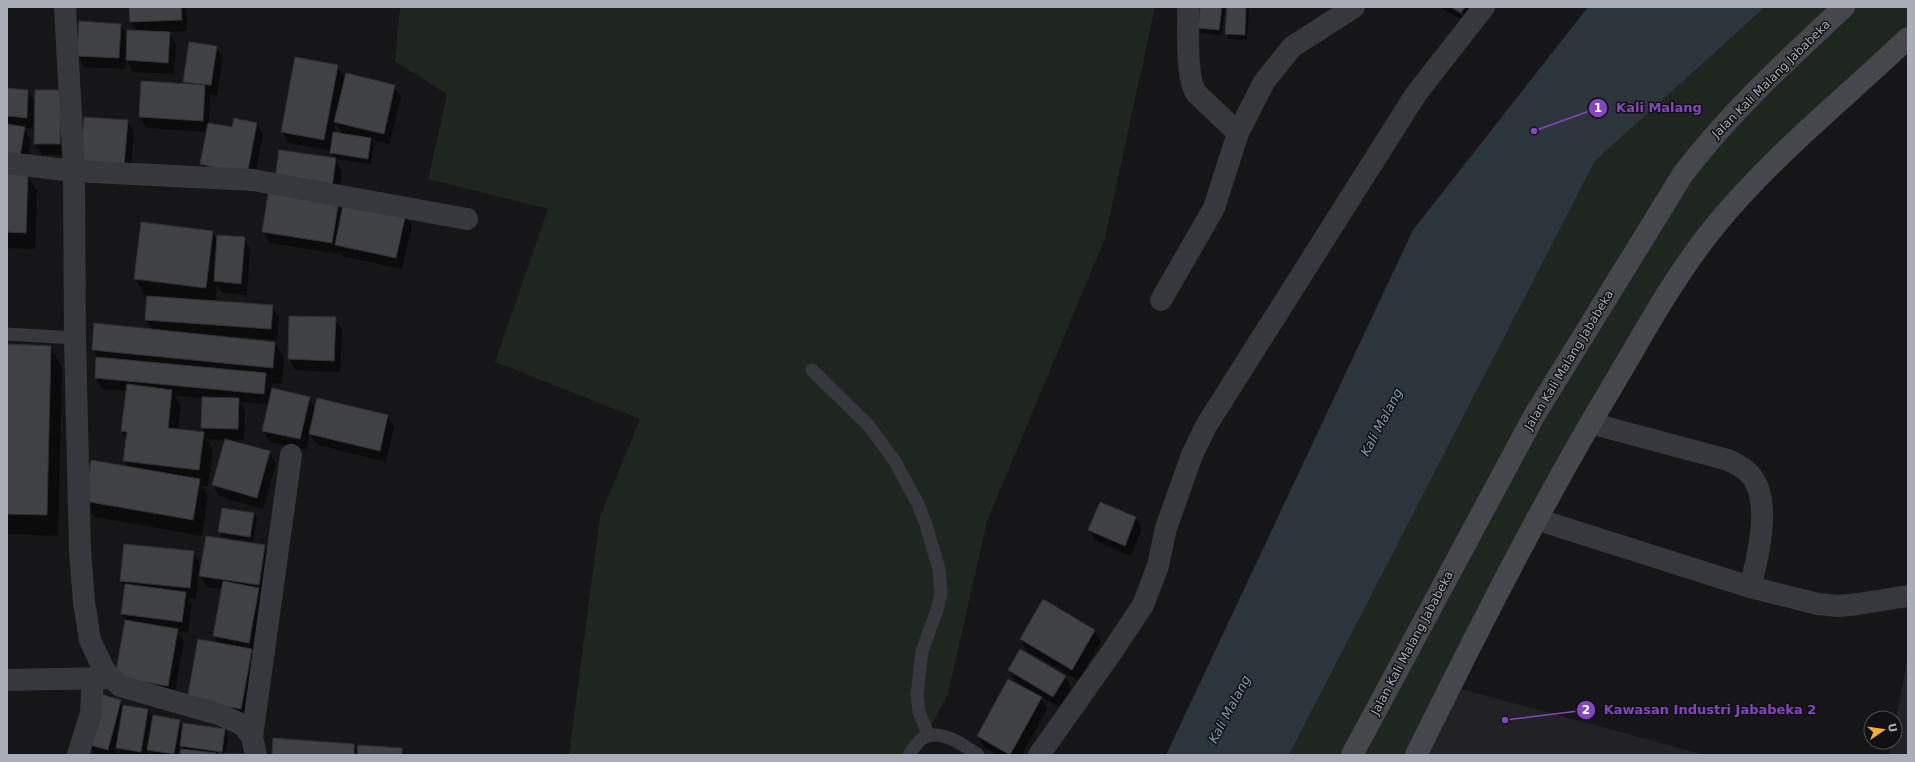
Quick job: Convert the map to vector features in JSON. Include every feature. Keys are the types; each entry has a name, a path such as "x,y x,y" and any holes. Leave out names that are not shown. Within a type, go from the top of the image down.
{"main road":[{"name":"Jalan Kali Malang Jababeka","path":"1352,755 1534,416 1683,174 1708,140 1744,102 1844,7"},
{"path":"1416,755 1536,519 1667,294 1715,226 1754,184 1811,127 1907,43"}],"street":[{"path":"65,7 74,171 75,338 80,550 84,602 90,640 99,661 102,678 78,755"},
{"path":"1188,7 1192,87 1196,93 1238,133"},
{"path":"1161,300 1214,208 1238,133 1264,82 1287,51 1354,7"},
{"path":"1039,755 1143,605 1158,566 1166,528 1192,454 1206,426 1416,94 1484,7"},
{"path":"7,163 74,171 252,180 467,219"},
{"path":"1590,424 1728,460 1746,470 1757,485 1760,495 1762,522 1758,560 1750,587"},
{"path":"254,746 291,455"},
{"path":"1536,519 1750,587 1818,604 1838,606 1908,596"},
{"path":"7,680 102,678 125,689 218,714 244,726 254,746"}],"lane":[{"path":"7,334 75,338"},
{"path":"812,370 868,426 886,449 908,483 926,525 938,569 941,594 937,610 922,651 917,694 919,712 929,736"},
{"path":"909,755 919,741 929,736 942,735 978,755"}],"shaded area":[{"path":"400,7 1155,7 1105,238 987,521 948,694 915,755 569,755 600,517 640,419 495,362 548,209 428,179 447,94 395,61"},
{"path":"1765,7 1908,7 1908,37 1801,136 1667,294 1417,755 1289,755 1595,161"},
{"path":"1908,656 1908,755 1889,755 1890,750 1903,750 1903,710 1898,710"},
{"path":"1450,686 1702,754 1707,755 1417,755"}],"water":[{"path":"1588,7 1765,7 1595,161 1289,755 1166,755 1413,230"}],"building":[{"path":"129,7 181,7 182,20 130,22"},
{"path":"1200,7 1222,7 1219,30 1198,28"},
{"path":"1227,7 1246,7 1245,35 1225,34"},
{"path":"1451,7 1465,7 1461,13"},
{"path":"79,21 121,24 119,58 77,56"},
{"path":"127,30 170,32 168,63 126,60"},
{"path":"189,42 217,46 211,85 183,82"},
{"path":"295,57 338,65 324,140 281,132"},
{"path":"346,73 395,85 384,134 334,122"},
{"path":"141,81 205,85 203,121 139,117"},
{"path":"7,88 28,90 27,118 7,116"},
{"path":"35,90 61,90 60,144 34,144"},
{"path":"84,117 128,120 124,166 80,163"},
{"path":"234,118 257,123 247,175 200,164 208,123 232,127"},
{"path":"7,124 25,127 20,156 7,154"},
{"path":"333,132 371,138 368,159 330,153"},
{"path":"279,150 336,158 332,188 275,179"},
{"path":"7,173 28,174 26,233 7,232"},
{"path":"269,188 339,199 332,243 262,232"},
{"path":"344,200 406,213 396,258 335,245"},
{"path":"141,222 213,231 206,288 134,279"},
{"path":"217,235 245,237 241,284 214,281"},
{"path":"147,296 273,305 271,329 145,320"},
{"path":"289,316 336,317 334,361 288,359"},
{"path":"94,323 275,342 273,368 92,350"},
{"path":"7,344 51,346 47,515 7,514"},
{"path":"96,357 266,373 264,394 95,378"},
{"path":"127,384 172,390 168,428 204,432 199,470 123,461 127,432 121,431"},
{"path":"272,388 310,397 300,439 262,431"},
{"path":"202,397 239,398 238,429 201,428"},
{"path":"317,398 388,415 380,451 309,434"},
{"path":"225,439 270,451 257,498 212,485"},
{"path":"91,460 200,479 193,520 84,501"},
{"path":"1100,502 1136,517 1125,546 1088,530"},
{"path":"222,508 254,513 250,537 218,532"},
{"path":"206,536 265,545 259,585 199,576"},
{"path":"124,544 194,551 190,588 120,581"},
{"path":"223,581 259,588 249,643 213,636"},
{"path":"125,584 186,592 182,622 121,614"},
{"path":"1043,599 1095,630 1072,670 1020,639"},
{"path":"125,620 178,629 168,686 115,677"},
{"path":"198,639 252,649 241,709 187,700"},
{"path":"1020,649 1066,676 1053,697 1008,670"},
{"path":"1008,679 1042,697 1010,755 977,736"},
{"path":"100,694 121,700 108,750 87,744"},
{"path":"123,705 148,709 141,752 116,748"},
{"path":"153,715 180,720 174,754 147,750"},
{"path":"183,723 225,729 222,752 180,746"},
{"path":"273,738 354,744 354,755 272,755"},
{"path":"358,745 402,748 402,755 357,755"},
{"path":"181,749 216,753 215,755 180,755"},
{"path":"218,753 244,754 244,755 218,755"}],"place":[{"name":"Kali Malang","path":"1534,131"},
{"name":"Kawasan Industri Jababeka 2","path":"1505,720"}]}
